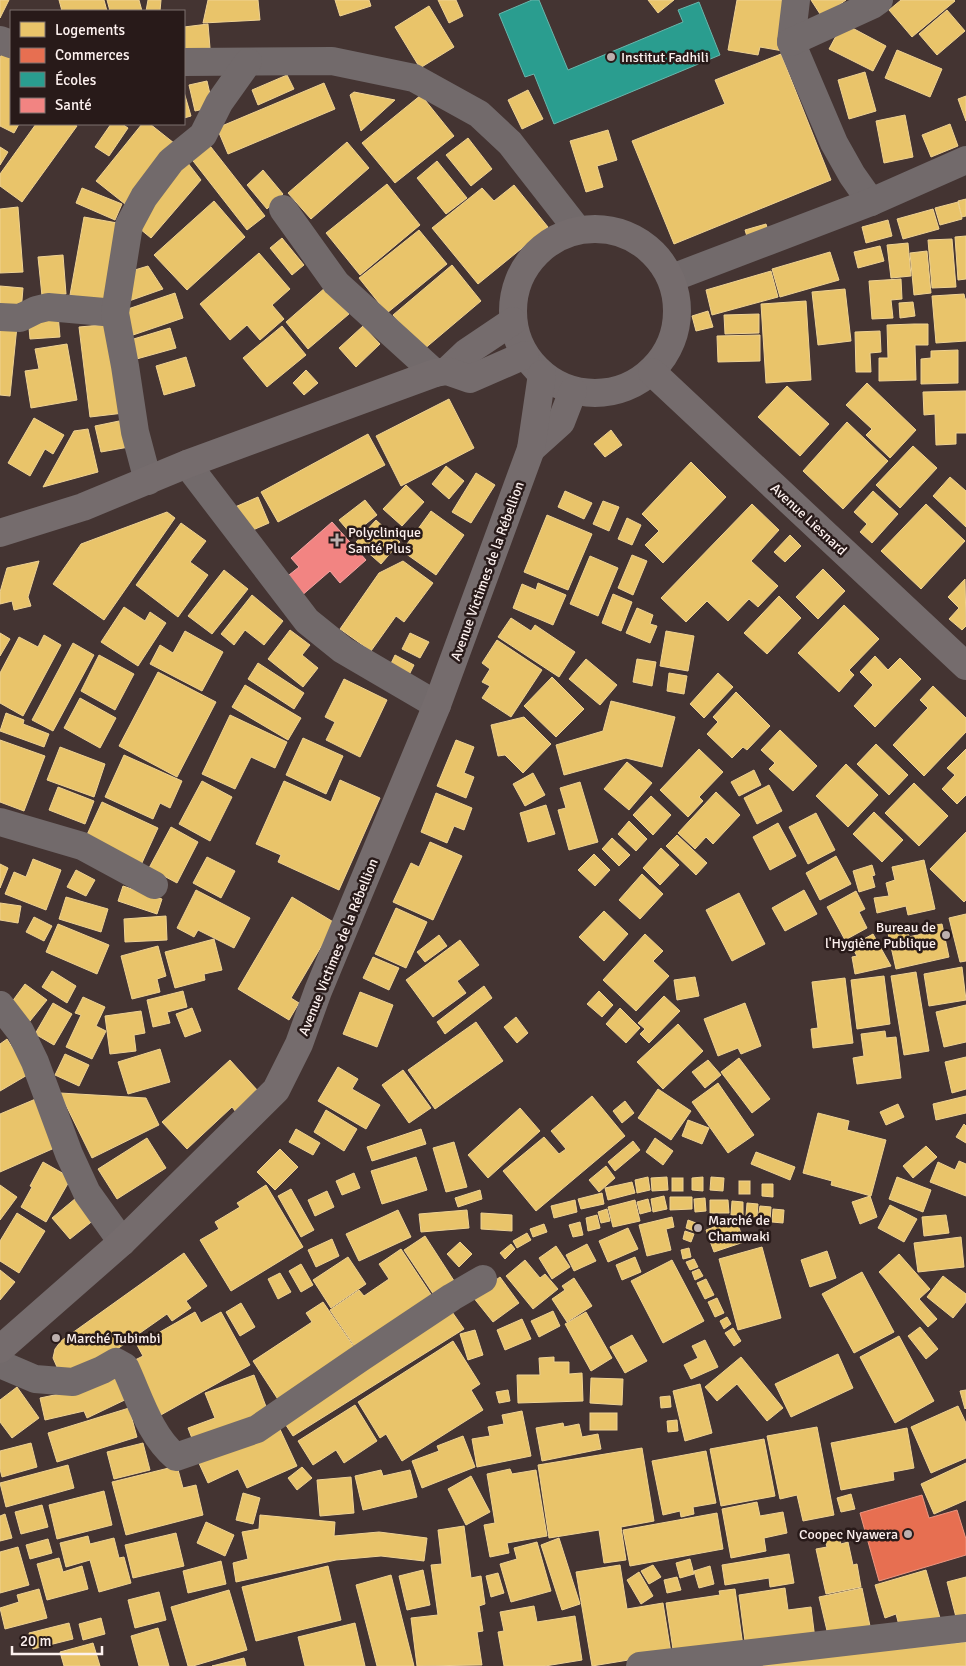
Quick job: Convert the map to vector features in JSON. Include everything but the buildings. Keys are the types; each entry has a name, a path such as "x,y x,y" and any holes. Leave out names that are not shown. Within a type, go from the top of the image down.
{"street":[{"path":"796,0 791,42 834,143 852,175 872,202"},
{"path":"791,42 872,6 879,0"},
{"path":"185,62 332,61 414,78 479,114 510,143 577,229"},
{"path":"148,481 135,432 115,313 129,225 144,197 171,161 203,135 219,103 248,62"},
{"path":"672,278 872,202 966,160"},
{"path":"283,209 336,283 441,372 470,379 533,365"},
{"path":"606,228 633,236 656,254 672,278 679,311 672,344 652,372 628,387 602,394 574,391 533,365 517,339 513,321 515,290 528,262 549,241 577,229 606,228"},
{"path":"0,317 20,318 36,310 48,308 115,313"},
{"path":"0,533 83,507 187,464 441,372 513,321"},
{"name":"Avenue Victimes de la Rébellion","path":"0,1349 122,1242 276,1090 299,1044 318,990 437,705 531,449 533,365"},
{"name":"Avenue Liesnard","path":"652,372 963,658"},
{"path":"531,449 561,422 574,391"},
{"path":"187,464 307,621 343,650 437,705"},
{"path":"0,822 82,846 154,885"},
{"path":"0,1005 20,1030 35,1062 69,1154 88,1192 122,1242"},
{"path":"0,1364 35,1380 73,1382 116,1362 125,1366 149,1421 166,1449 176,1457 257,1429 420,1319 483,1279"},
{"path":"640,1666 966,1628"}],"place":[{"name":"Institut Fadhili","path":"611,57"},
{"name":"Polyclinique Santé Plus","path":"337,540"},
{"name":"Bureau de l'Hygiène Publique","path":"946,935"},
{"name":"Marché de Chamwaki","path":"698,1228"},
{"name":"Marché Tubimbi","path":"56,1338"},
{"name":"Coopec Nyawera","path":"908,1534"}]}
